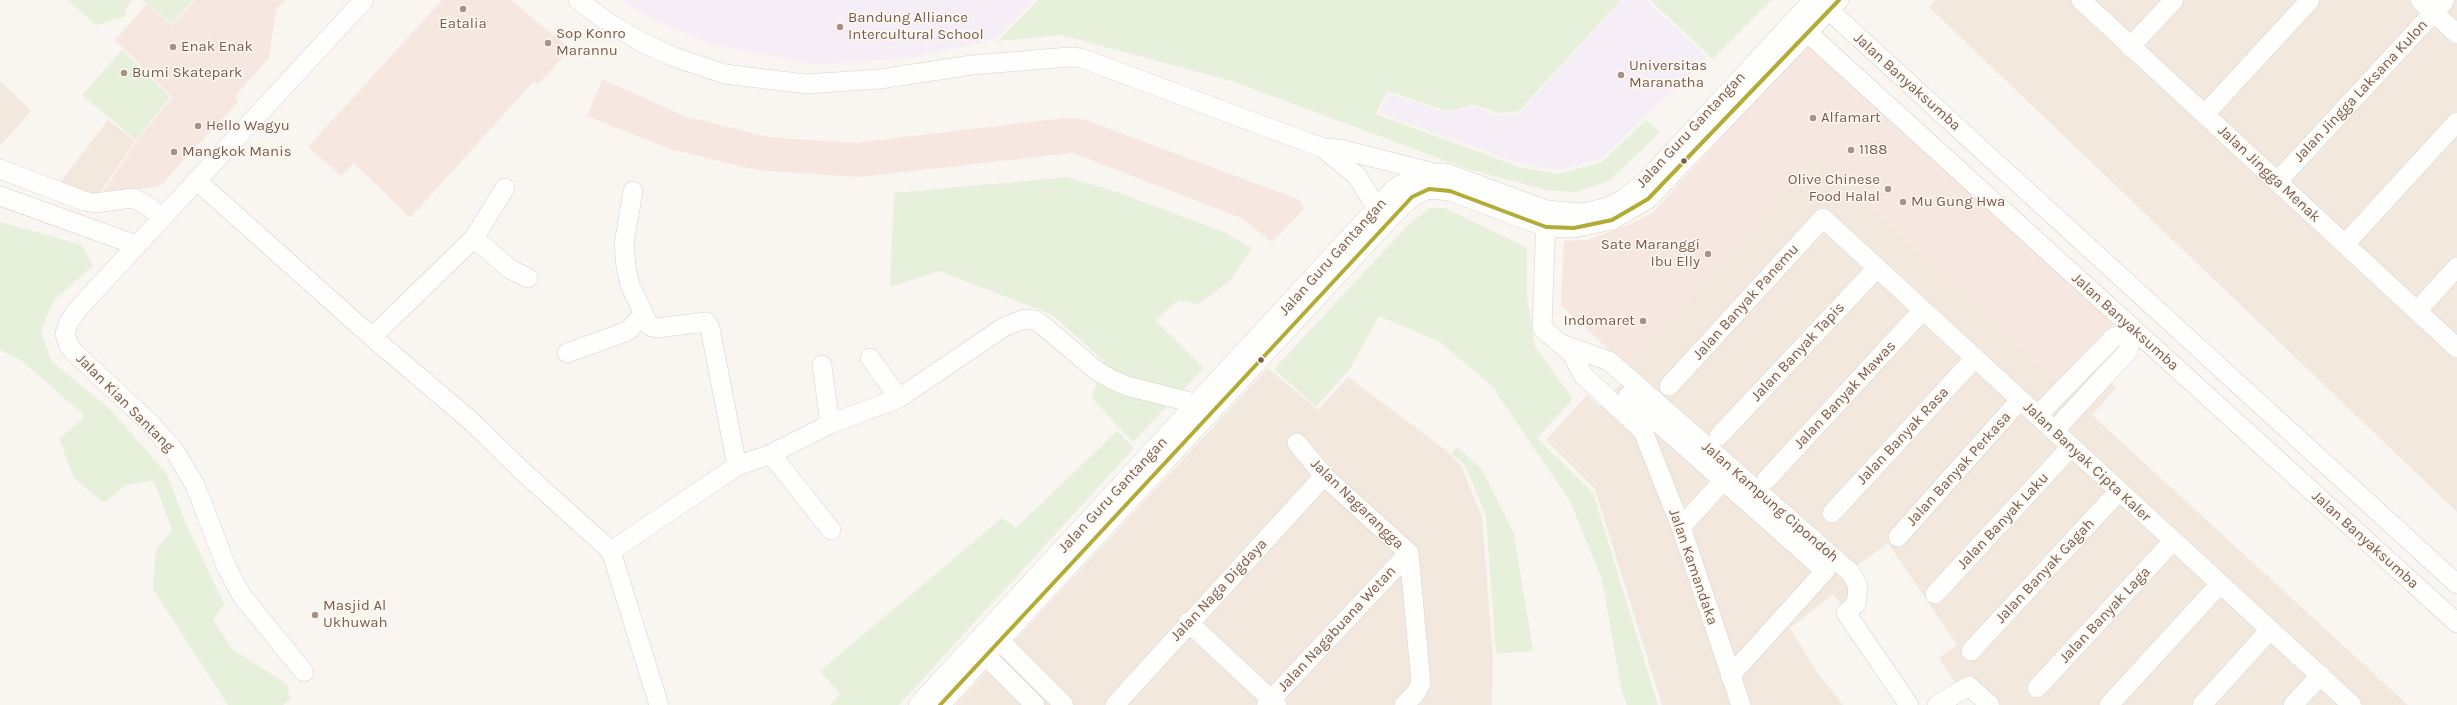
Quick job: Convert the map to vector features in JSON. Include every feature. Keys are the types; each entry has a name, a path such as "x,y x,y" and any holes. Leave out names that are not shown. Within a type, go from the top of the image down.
{"street":[{"name":"Jalan Kian Santang","path":"304,672 242,596 227,568 195,485 176,453 151,424 69,346 65,334 73,316 136,245 364,0"},
{"path":"578,0 609,23 643,43 674,57 725,74 806,84 880,79 972,65 1069,57 1093,62 1323,148 1340,149 1434,172"},
{"name":"Jalan Guru Gantangan","path":"994,634 1381,216 1406,181 1420,174 1434,172 1446,173 1466,180 1546,218 1598,211 1624,199 1645,182 1813,0"},
{"name":"Jalan Jingga Menak","path":"2081,0 2130,47 2205,114 2457,348"},
{"path":"2130,47 2174,0"},
{"path":"2205,114 2310,0"},
{"name":"Jalan Guru Gantangan","path":"940,705 980,650 1198,404 1381,216 1412,197 1429,189 1440,189 1546,218 1574,228 1598,225 1612,220 1648,199 1807,33 1828,4"},
{"name":"Jalan Banyaksumba","path":"1828,4 2457,584"},
{"path":"2433,4 2457,34"},
{"name":"Jalan Jingga Laksana Kulon","path":"2278,182 2433,4"},
{"name":"Jalan Banyaksumba","path":"1794,20 2134,331 2454,614"},
{"path":"2345,244 2457,122"},
{"path":"1323,148 1357,176 1381,216"},
{"path":"0,169 84,201 94,203 133,198 144,203 162,218"},
{"path":"196,180 372,337 471,421 520,469 611,551 659,705"},
{"path":"372,337 474,238 505,188"},
{"path":"633,190 625,232 626,267 630,285 647,321 652,327 657,328 704,321 708,323 737,466"},
{"path":"0,196 136,245"},
{"name":"Jalan Kamandaka","path":"1546,218 1542,328 1567,349 1593,364 1628,396 1681,528 1741,705"},
{"name":"Jalan Banyak Cipta Kaler","path":"1823,218 2352,705"},
{"name":"Jalan Banyak Panemu","path":"1670,386 1823,218"},
{"path":"474,238 510,269 528,278"},
{"path":"2417,310 2457,267"},
{"name":"Jalan Banyak Tapis","path":"1719,436 1877,268"},
{"name":"Jalan Banyak Mawas","path":"1767,479 1922,310"},
{"path":"611,551 737,466 771,454 830,424 899,398 1004,327 1024,319 1035,320 1041,324 1097,371 1113,380 1127,386 1198,404"},
{"path":"567,353 628,331 637,321 647,321"},
{"path":"2038,416 2114,337 2134,331"},
{"path":"2054,431 2128,351 2134,331"},
{"name":"Jalan Kamandaka","path":"1567,349 1583,375 1642,431"},
{"name":"Jalan Kampung Cipondoh","path":"1567,349 1609,361 1850,573 1858,586 1856,604 1846,612 1909,705"},
{"path":"870,358 899,398"},
{"name":"Jalan Banyak Rasa","path":"1832,513 1975,358"},
{"path":"822,365 830,424"},
{"path":"1628,396 1825,571 1730,676"},
{"name":"Jalan Banyak Perkasa","path":"1898,538 2020,400"},
{"name":"Jalan Nagarangga","path":"1297,443 1324,476 1409,553 1421,682 1416,693 1404,705"},
{"name":"Jalan Banyak Laku","path":"1935,594 2071,447"},
{"path":"771,454 831,530"},
{"name":"Jalan Naga Digdaya","path":"1115,705 1188,622 1324,476"},
{"path":"1681,528 1724,480"},
{"name":"Jalan Banyak Gagah","path":"1971,650 2119,491"},
{"name":"Jalan Banyak Laga","path":"2037,688 2173,541"},
{"name":"Jalan Nagabuana Wetan","path":"1271,703 1409,553"},
{"path":"2109,705 2220,584"},
{"path":"1188,622 1271,703"},
{"path":"2202,705 2270,630"},
{"path":"994,634 1064,705"},
{"path":"980,650 1035,705"},
{"name":"Jalan Guru Gantangan","path":"918,705 980,650"},
{"path":"2293,705 2321,675"},
{"path":"1937,705 1969,686 1990,705"}],"shaded area":[{"path":"195,0 285,0 276,9 269,58 235,96 238,102 162,184 156,187 101,195 136,142 172,97 115,40 147,4 172,26"},
{"path":"442,0 511,0 570,49 538,85 534,81 410,218 354,163 341,176 308,147"},
{"name":"Bandung Alliance Intercultural School","path":"622,0 1034,0 996,39 914,57 817,65 711,44 644,15"},
{"name":"Universitas Maranatha","path":"1622,0 1646,0 1707,57 1601,159 1559,170 1522,164 1379,113 1389,94 1447,113 1474,107 1497,115 1519,114"},
{"path":"1936,0 2457,0 2457,512 1929,7"},
{"path":"1808,44 2116,322 2058,385 1819,158 1627,367 1561,305 1564,241 1588,240 1631,224 1652,213"},
{"path":"602,79 684,116 768,137 854,143 1064,118 1083,119 1300,200 1304,209 1272,242 1241,218 1073,153 858,177 756,170 670,149 587,116"},
{"path":"0,81 31,111 0,146"},
{"path":"108,120 135,141 97,197 60,183"},
{"path":"1819,158 2058,384 2088,364 2116,388 2092,415 2408,705 1995,705 1956,685 1939,658 1957,645 1888,543 1852,569 1627,367"},
{"path":"1268,368 1318,410 1348,377 1447,451 1461,466 1482,517 1493,658 1492,705 955,705"},
{"path":"1623,381 1845,577 1850,589 1850,602 1843,606 1833,594 1790,628 1817,672 1843,705 1662,705 1595,489 1546,440 1587,395 1600,407"}],"green space":[{"path":"68,0 133,0 125,10 126,16 96,25"},
{"path":"140,0 193,0 172,24 147,3"},
{"path":"1038,0 1619,0 1620,1 1519,111 1500,113 1474,105 1447,111 1388,91 1375,114 1522,168 1558,174 1602,162 1646,120 1660,132 1609,181 1575,192 1546,190 1468,169 1232,81 1061,35 998,41"},
{"path":"1650,0 1771,0 1713,59"},
{"name":"Bumi Skatepark","path":"122,50 170,97 136,140 82,95"},
{"path":"1068,177 1119,193 1224,232 1252,248 1230,281 1199,304 1179,300 1155,320 1204,368 1133,442 1092,398 1104,361 1051,314 939,271 890,287 894,193"},
{"path":"1430,208 1445,208 1527,248 1527,298 1535,347 1573,399 1537,438 1593,493 1658,705 1627,705 1622,692 1602,579 1570,501 1492,386 1440,342 1379,316 1349,370 1316,407 1274,369 1410,223"},
{"path":"0,222 82,245 93,266 54,300 41,330 51,361 110,409 167,474 184,520 224,604 213,619 232,649 287,684 290,699 283,705 228,705 153,589 156,550 172,530 154,481 127,484 104,503 74,478 59,439 85,416 21,360 0,350"},
{"path":"1117,431 1134,448 899,705 830,705 840,694 820,671 1002,518 1016,528"},
{"path":"1457,447 1481,468 1514,534 1533,651 1496,654 1486,516 1465,465 1451,453"}],"transit line":[{"path":"940,705 1412,197 1429,189 1450,191 1546,227 1574,228 1612,220 1648,199 1839,0"}],"place":[{"name":"Eatalia","path":"463,9"},
{"name":"Bandung Alliance Intercultural School","path":"840,27"},
{"name":"Sop Konro Marannu","path":"548,43"},
{"name":"Enak Enak","path":"173,47"},
{"name":"Bumi Skatepark","path":"124,73"},
{"name":"Universitas Maranatha","path":"1621,75"},
{"name":"Alfamart","path":"1813,118"},
{"name":"Hello Wagyu","path":"198,126"},
{"name":"1188","path":"1851,150"},
{"name":"Mangkok Manis","path":"174,152"},
{"name":"Olive Chinese Food Halal","path":"1888,189"},
{"name":"Mu Gung Hwa","path":"1903,202"},
{"name":"Sate Maranggi Ibu Elly","path":"1708,254"},
{"name":"Indomaret","path":"1643,321"},
{"name":"Masjid Al Ukhuwah","path":"315,615"}]}
